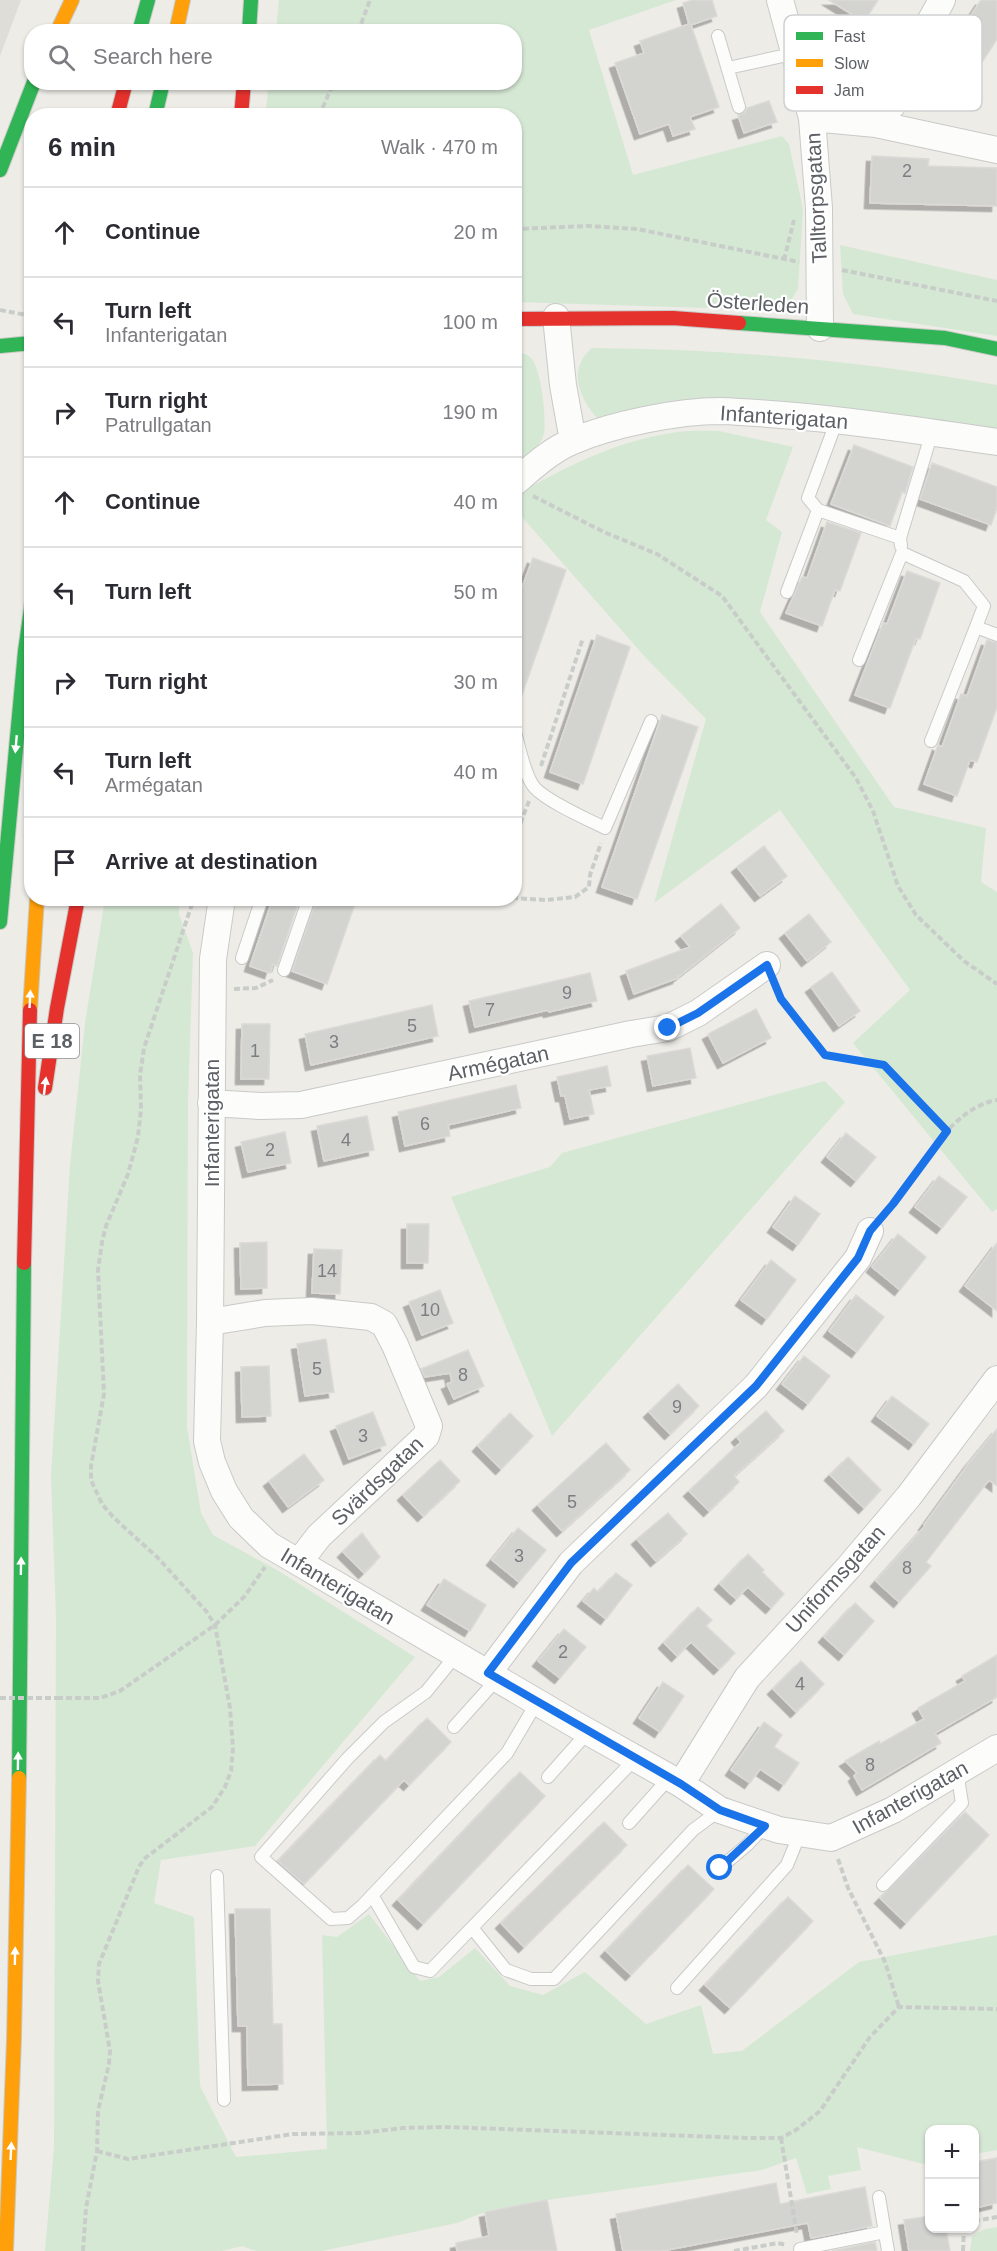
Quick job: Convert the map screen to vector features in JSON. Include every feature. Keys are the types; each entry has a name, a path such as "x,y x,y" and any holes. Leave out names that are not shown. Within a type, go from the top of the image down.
{"main road":[{"path":"61,24 72,0"},
{"path":"142,24 148,0"},
{"path":"178,24 183,0"},
{"path":"250,24 251,0"},
{"path":"0,170 31,90"},
{"path":"119,108 124,90"},
{"path":"158,108 161,90"},
{"path":"242,108 243,90"},
{"name":"Österleden","path":"522,319 673,318 945,338 997,349"},
{"path":"0,346 24,344"},
{"path":"0,922 24,662"},
{"name":"E 18","path":"6,2251 12,2128 29,999 36,906"},
{"name":"E 18","path":"44,1099 57,1008 76,906"},
{"name":"E 18","path":"25,1183 38,1152 41,1120"}],"street":[{"name":"Talltorpsgatan","path":"780,0 785,15"},
{"path":"934,15 942,0"},
{"name":"Talltorpsgatan","path":"810,111 819,208 820,328"},
{"path":"876,124 887,111"},
{"path":"812,118 876,124 997,150"},
{"path":"556,317 563,385 573,441"},
{"name":"Infanterigatan","path":"522,487 548,454 573,441 610,428 676,415 718,411 837,420 997,442"},
{"name":"Infanterigatan","path":"221,906 213,959 207,1441 212,1462 224,1491 241,1518 269,1545 335,1585 676,1781 720,1810 765,1826 831,1838 893,1810 997,1748"},
{"name":"Armégatan","path":"211,1102 260,1106 301,1105 668,1028 698,1013 767,965"},
{"path":"493,1676 571,1563 756,1386 858,1258 870,1231"},
{"name":"Svärdsgatan","path":"210,1322 265,1313 312,1311 371,1317 384,1324 429,1425 426,1436 318,1536 288,1556"},
{"name":"Uniformsgatan","path":"676,1781 747,1678 848,1568 909,1496 997,1379"}],"lane":[{"path":"718,36 739,106"},
{"path":"728,68 784,56"},
{"path":"837,420 808,498 818,510 900,538"},
{"path":"859,660 902,553 900,538 933,432"},
{"path":"787,592 818,510"},
{"path":"902,553 964,581 984,606 931,741"},
{"path":"976,627 997,635"},
{"path":"522,760 534,787 570,811 605,828 651,721"},
{"path":"243,958 259,906"},
{"path":"285,970 306,906"},
{"path":"456,1655 426,1692 384,1722 347,1759 261,1857 331,1919 348,1918 507,1753 537,1702"},
{"path":"454,1726 493,1676"},
{"path":"548,1777 588,1732"},
{"path":"372,1895 414,1967 430,1971 636,1758"},
{"path":"883,1885 962,1803 957,1772"},
{"path":"629,1823 676,1781"},
{"path":"473,1929 506,1970 531,1979 554,1979 693,1830 720,1810"},
{"path":"720,1868 765,1826"},
{"path":"677,1988 787,1865 801,1833"},
{"path":"217,1876 225,2100"},
{"path":"879,2197 888,2251"},
{"path":"800,2249 885,2232"}],"path":[{"path":"361,24 370,0"},
{"path":"323,108 330,90"},
{"path":"784,260 795,217"},
{"path":"522,229 588,226 637,229 997,301"},
{"path":"0,310 24,315"},
{"path":"522,489 604,532 657,554 722,596 856,778 873,812 898,886 916,915 964,961 997,984"},
{"path":"522,819 583,638"},
{"path":"522,899 546,900 575,897 589,887 590,875 605,828"},
{"path":"83,2251 86,2208 97,2151 98,2111 110,2051 98,1981 99,1964 144,1858 212,1807 225,1787 231,1772 233,1748 230,1708 215,1625 206,1611 158,1558 102,1504 91,1480 91,1466 104,1394 98,1270 102,1242 106,1226 128,1174 138,1137 141,1109 140,1075 144,1048 191,906"},
{"path":"767,965 781,999 825,1055 884,1065 947,1131"},
{"path":"213,988 256,988 271,981 285,970"},
{"path":"870,1231 947,1131 973,1107 986,1101 997,1100"},
{"path":"0,1698 100,1698 120,1691 215,1625 288,1556"},
{"path":"831,1838 848,1888 885,1962 899,2007"},
{"path":"97,2151 128,2159 293,2134 361,2133 404,2128 447,2127 781,2138 796,2130 820,2111 870,2037 899,2007 997,2009"},
{"path":"734,2251 778,2243 800,2249 781,2138"},
{"path":"979,2221 997,2217"},
{"path":"963,2251 964,2233"}],"shaded area":[{"path":"0,0 21,0 0,56"}],"green space":[{"path":"279,0 676,0 589,30 633,175 782,136 789,144 803,209 798,289 787,307 770,310 522,302 522,108 266,108 268,90 522,90 522,24 277,24"},
{"path":"840,245 997,280 997,336 853,314 843,294"},
{"path":"592,348 695,351 796,358 896,369 997,385 997,433 733,400 657,404 624,415 598,419 591,411 578,384 580,365 584,356"},
{"path":"522,353 532,359 535,365 541,385 545,420 543,437 522,463"},
{"path":"690,431 719,431 793,447 766,520 782,532 760,612 894,807 986,828 981,882 997,892 997,1209 992,1212 853,1043 910,990 780,810 654,903 706,719 646,658 522,517 522,492 552,475 610,449 651,437"},
{"path":"104,906 179,906 179,914 193,953 188,1100 187,1427 201,1513 213,1535 277,1570 415,1657 255,1846 161,1860 154,1903 194,1917 200,2086 236,2157 327,2149 322,1935 337,1937 369,1914 420,1981 439,1977 475,1948 510,1986 543,1995 585,1972 646,2024 701,2005 713,2054 742,2051 859,1962 997,1935 997,2150 979,2153 979,2125 925,2125 925,2164 857,2147 861,2170 828,2176 831,2189 807,2194 796,2158 762,2170 547,2200 485,2212 457,2223 322,2251 256,2251 242,2246 222,2251 45,2251 54,2147 56,1618 51,1476 70,1165 85,1023"},
{"path":"825,1081 845,1102 552,1436 451,1197 550,1167 562,1153"},
{"path":"997,2227 997,2251 970,2251 972,2236 985,2229"}],"building":[{"path":"693,0 712,0 717,16 691,25 719,107 690,117 695,129 673,136 669,124 640,134 615,63 644,53 640,41 689,24 683,3"},
{"path":"829,0 878,0 868,15 853,15"},
{"path":"981,0 997,0 997,39 982,62 982,15 971,15"},
{"path":"769,101 777,122 744,133 738,115 745,113 747,108"},
{"path":"872,156 929,159 928,166 997,168 997,206 870,203"},
{"path":"854,445 913,467 905,493 902,492 890,526 831,504"},
{"path":"932,463 997,487 997,508 991,525 920,499"},
{"path":"827,522 861,533 840,591 835,590 822,626 786,613 802,577 807,578"},
{"path":"533,558 566,570 522,695 522,588"},
{"path":"907,571 940,583 920,639 916,638 890,708 855,695 883,623 887,624"},
{"path":"597,635 630,647 583,784 550,772"},
{"path":"987,640 997,643 997,707 977,762 970,760 957,796 924,784 938,745 942,747 961,694 967,696"},
{"path":"662,715 698,727 637,899 602,887"},
{"path":"764,846 787,876 760,896 737,867"},
{"path":"721,904 740,928 678,977 677,975 678,978 634,994 626,971 690,947 681,936"},
{"path":"270,906 297,906 277,966 273,964 270,973 250,966"},
{"path":"314,906 354,906 327,984 292,971"},
{"path":"809,914 831,942 807,961 785,933"},
{"path":"832,972 860,1011 839,1026 811,987"},
{"path":"590,973 597,1001 475,1027 469,1001"},
{"path":"432,1005 438,1036 311,1065 305,1034"},
{"path":"756,1009 771,1038 723,1063 708,1034"},
{"path":"242,1024 270,1024 269,1079 241,1079"},
{"path":"690,1048 696,1078 653,1086 647,1056"},
{"path":"607,1066 611,1086 589,1090 594,1114 570,1119 565,1096 561,1096 557,1077"},
{"path":"516,1085 521,1108 448,1125 450,1136 405,1146 398,1112"},
{"path":"367,1116 374,1150 324,1161 317,1126"},
{"path":"285,1132 291,1163 248,1172 241,1142"},
{"path":"846,1133 876,1157 856,1181 827,1157"},
{"path":"939,1176 967,1197 942,1228 915,1207"},
{"path":"795,1196 820,1214 798,1245 773,1227"},
{"path":"407,1224 429,1224 428,1263 407,1263"},
{"path":"898,1234 926,1257 900,1290 872,1267"},
{"path":"267,1242 267,1288 241,1289 240,1243"},
{"path":"997,1243 997,1311 965,1286"},
{"path":"314,1249 342,1250 340,1294 312,1293"},
{"path":"771,1260 796,1280 767,1319 741,1300"},
{"path":"440,1290 453,1323 422,1335 409,1302"},
{"path":"856,1295 884,1317 857,1352 829,1331"},
{"path":"326,1339 334,1392 305,1396 297,1344"},
{"path":"468,1350 484,1386 454,1399 447,1384 452,1382 450,1373 425,1377 421,1369"},
{"path":"804,1356 830,1376 808,1404 782,1384"},
{"path":"269,1366 271,1416 242,1417 241,1367"},
{"path":"678,1384 699,1406 670,1434 649,1412"},
{"path":"892,1396 929,1424 914,1444 877,1416"},
{"path":"766,1411 784,1431 734,1476 739,1482 709,1511 689,1491 741,1442 737,1437"},
{"path":"373,1412 386,1445 349,1459 336,1426"},
{"path":"510,1413 533,1436 501,1469 478,1446"},
{"path":"997,1429 997,1486 989,1480 926,1562 931,1566 899,1602 876,1581 925,1526 969,1463"},
{"path":"606,1443 630,1470 562,1531 538,1505"},
{"path":"304,1454 324,1480 288,1507 269,1481"},
{"path":"848,1457 881,1490 864,1508 830,1475"},
{"path":"440,1460 460,1481 423,1516 403,1495"},
{"path":"668,1513 687,1534 656,1561 637,1539"},
{"path":"518,1528 546,1550 519,1582 492,1560"},
{"path":"362,1533 380,1557 364,1573 343,1552"},
{"path":"748,1554 784,1594 771,1608 748,1587 736,1599 720,1584"},
{"path":"616,1573 632,1585 606,1619 583,1601 594,1588 598,1592"},
{"path":"444,1579 486,1605 470,1631 427,1605"},
{"path":"855,1603 874,1621 844,1655 824,1637"},
{"path":"698,1607 712,1620 706,1626 735,1653 719,1669 691,1642 677,1656 664,1643"},
{"path":"564,1629 586,1647 560,1678 538,1661"},
{"path":"997,1655 997,1697 935,1733 941,1743 862,1790 854,1776 857,1773 845,1761 924,1719 918,1708 965,1681 962,1676"},
{"path":"801,1661 824,1684 796,1712 773,1689"},
{"path":"663,1682 684,1696 660,1732 639,1718"},
{"path":"427,1718 451,1742 409,1785 404,1780 304,1884 278,1861 380,1755 386,1761"},
{"path":"764,1722 782,1735 774,1747 799,1763 784,1785 760,1769 750,1783 731,1770"},
{"path":"520,1772 545,1796 423,1924 398,1900"},
{"path":"965,1812 989,1835 906,1923 880,1898"},
{"path":"604,1822 627,1845 524,1947 501,1923"},
{"path":"688,1865 714,1889 631,1975 606,1951"},
{"path":"788,1897 813,1921 730,2008 705,1985"},
{"path":"235,1909 270,1909 273,2024 282,2024 283,2084 248,2085 247,2026 238,2026"},
{"path":"997,2158 997,2203 979,2207 979,2179 979,2161"},
{"path":"776,2183 780,2204 865,2187 872,2226 811,2238 808,2223 662,2251 623,2251 616,2214"},
{"path":"547,2200 557,2251 457,2251 456,2243 489,2236 485,2212"},
{"path":"925,2217 925,2233 947,2233 950,2251 909,2251 904,2220"},
{"path":"875,2242 877,2251 832,2251"}],"traffic: fast":[{"path":"141,24 148,0"},
{"path":"250,24 251,0"},
{"path":"0,170 31,90"},
{"path":"157,108 161,90"},
{"path":"739,323 945,338 997,349"},
{"path":"0,346 24,344"},
{"path":"0,922 24,662"},
{"path":"19,1778 24,1263"}],"traffic: slow":[{"path":"61,24 72,0"},
{"path":"178,24 183,0"},
{"path":"30,1010 36,906"},
{"path":"6,2251 14,2039 19,1778"}],"traffic: jam":[{"path":"119,108 124,90"},
{"path":"242,108 243,90"},
{"path":"522,319 673,318 739,323"},
{"path":"45,1088 57,1008 76,906"},
{"path":"24,1263 30,1010"}],"route":[{"path":"668,1028 698,1013 767,965 781,999 825,1055 884,1065 947,1131 870,1231 858,1258 756,1386 571,1563 488,1673 681,1784 720,1810 765,1826 720,1868"}]}
